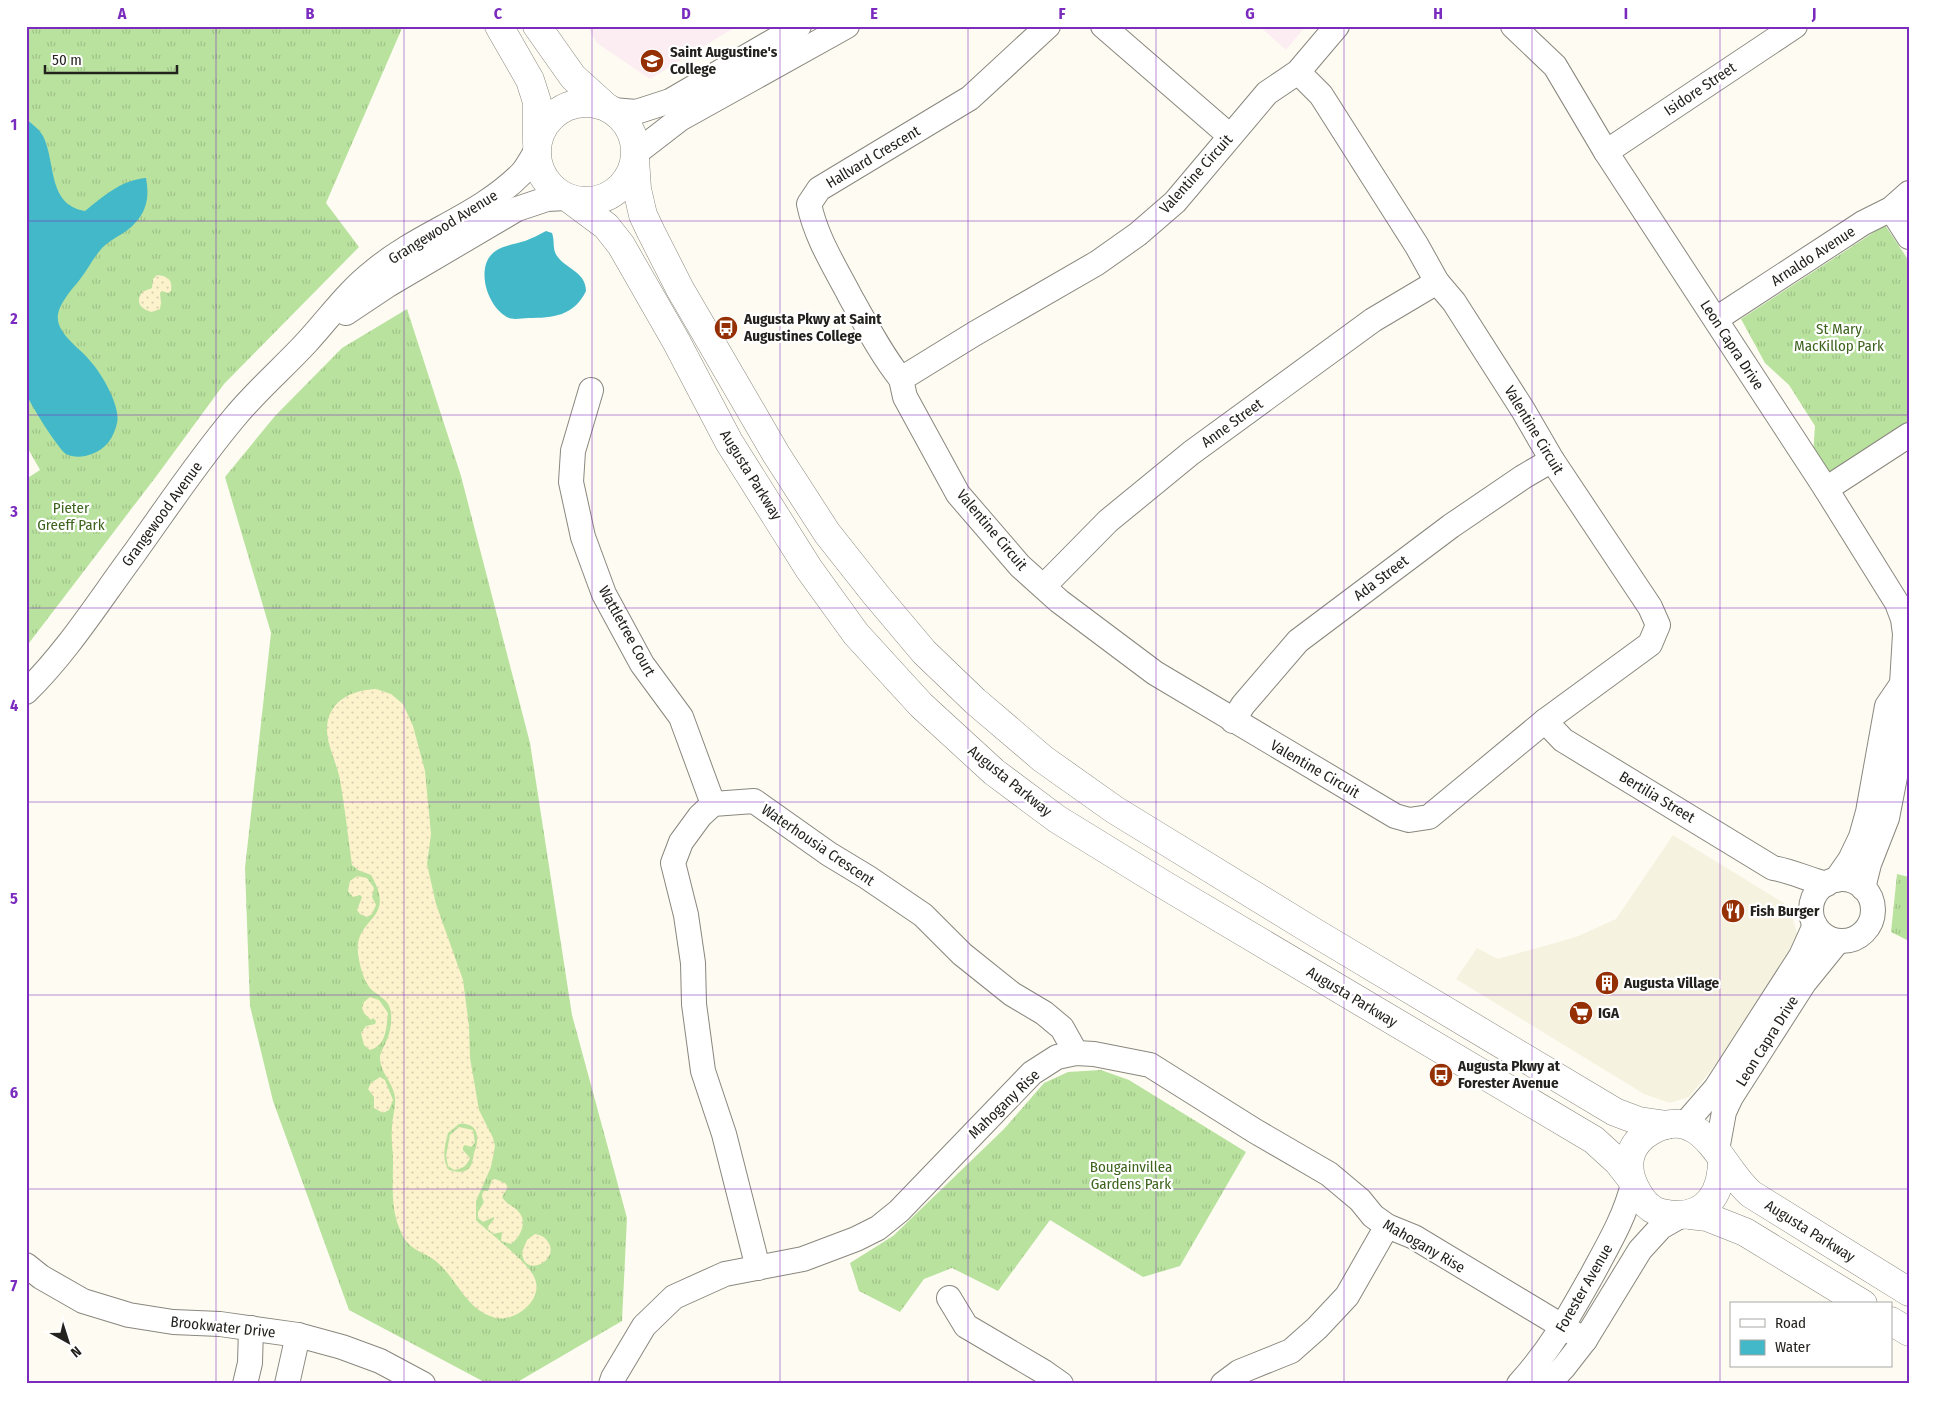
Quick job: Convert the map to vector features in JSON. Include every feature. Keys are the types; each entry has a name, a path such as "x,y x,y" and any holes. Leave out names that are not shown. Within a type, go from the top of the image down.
{"main road":[{"path":"499,26 530,80 538,102 536,148 540,170 550,187 568,199 585,202 600,200 613,194 623,185 631,172 635,156"},
{"path":"537,26 573,78 608,108 623,118 630,129 634,140 637,189 643,215 680,289 776,454 827,533 924,652 975,701 1043,759 1114,810 1615,1112 1639,1121 1676,1125 1702,1134 1719,1155 1722,1175 1718,1189 1702,1208 1686,1215"},
{"path":"536,148 541,131 549,119 561,110 574,104 589,102 608,108"},
{"name":"Augusta Parkway","path":"568,199 606,226 625,252 676,341 729,442 809,569 856,634 922,705 994,772 1057,819 1594,1140 1618,1162 1631,1180"},
{"path":"1676,1125 1650,1132 1641,1138 1629,1158 1631,1180 1647,1204 1657,1211 1707,1218 1745,1232 1860,1302"},
{"name":"Augusta Parkway","path":"1719,1155 1741,1186 1751,1194 1909,1292"},
{"path":"1892,1322 1909,1332"}],"street":[{"path":"608,108 636,112 670,101 799,26"},
{"path":"635,156 680,119 847,26"},
{"name":"Hallvard Crescent","path":"901,379 886,360 824,248 812,221 809,204 819,189 970,98 1048,26"},
{"path":"1103,26 1230,136"},
{"name":"Valentine Circuit","path":"1298,72 1321,95 1417,246 1437,282 1454,302 1523,410 1552,460 1650,607 1658,625 1650,644 1545,721 1429,817 1409,820 1395,816 1155,673 1059,601 1020,566 958,494 905,397 901,379 974,334 1097,263 1138,234 1175,202 1267,93 1298,72 1337,26"},
{"name":"Leon Capra Drive","path":"1513,26 1555,66 1606,152 1826,489 1897,603 1903,619 1905,634 1905,684 1909,705 1887,818 1869,864 1863,888"},
{"name":"Isidore Street","path":"1606,152 1782,30"},
{"name":"Grangewood Avenue","path":"26,692 40,678 79,630 198,464 234,418 273,375 306,343 340,304 374,270 413,244 488,201 522,173 536,148"},
{"name":"Arnaldo Avenue","path":"1716,319 1862,224 1891,209 1909,193"},
{"name":"Grangewood Avenue","path":"306,343 388,284 517,209 547,199 568,199"},
{"path":"1891,209 1909,237"},
{"name":"Anne Street","path":"1044,586 1108,521 1191,452 1373,320 1437,282"},
{"name":"Wattletree Court","path":"591,390 572,451 571,482 583,537 604,594 642,664 681,717 712,804"},
{"path":"1826,489 1909,435"},
{"name":"Ada Street","path":"1233,721 1243,705 1298,641 1451,526 1523,477 1552,460"},
{"path":"1831,882 1846,880 1855,882 1869,895 1873,913 1870,922 1866,930 1852,940 1838,941 1820,933 1813,916 1814,898 1819,890 1831,882 1850,860 1861,837 1868,812 1887,706 1905,684"},
{"name":"Bertilia Street","path":"1545,721 1563,740 1773,868 1785,870 1805,878 1831,882"},
{"name":"Waterhousia Crescent","path":"712,804 754,801 829,854 867,877 923,916 962,954 1012,994 1044,1013 1062,1028 1076,1054"},
{"path":"712,804 700,816 681,842 673,863 682,897 693,963 694,1004 703,1071 724,1134 758,1268"},
{"name":"Bertilia Street","path":"1773,868 1778,879 1813,916"},
{"name":"Leon Capra Drive","path":"1676,1125 1716,1088 1801,956 1813,916"},
{"name":"Leon Capra Drive","path":"1719,1155 1724,1112 1731,1097 1804,983 1838,941"},
{"name":"Mahogany Rise","path":"611,1384 644,1326 674,1297 725,1274 803,1259 856,1239 878,1228 898,1211 1032,1073 1057,1057 1076,1054 1094,1054 1150,1065 1255,1131 1329,1174 1360,1200 1373,1216 1387,1226 1414,1237 1562,1328 1585,1340"},
{"name":"Forester Avenue","path":"1519,1384 1541,1359 1562,1328 1622,1219 1631,1180"},
{"name":"Forester Avenue","path":"1548,1384 1585,1340 1640,1250 1661,1227 1686,1215"},
{"path":"1223,1384 1239,1372 1292,1351 1317,1328 1347,1296 1387,1226"},
{"name":"Brookwater Drive","path":"26,1264 41,1277 83,1301 129,1315 173,1322 220,1324 298,1335 342,1347 380,1361 423,1384"},
{"path":"949,1298 966,1326 1061,1384"},
{"path":"245,1384 250,1364 251,1328"},
{"path":"287,1384 298,1335"}],"shaded area":[{"name":"Saint Augustine's College","path":"587,26 737,26 650,79 597,43"},
{"path":"1259,26 1306,26 1286,50"},
{"path":"1673,835 1790,907 1798,938 1735,1041 1689,1097 1670,1103 1644,1094 1456,979 1477,948 1498,959 1576,937 1616,919"}],"green space":[{"name":"Pieter Greeff Park","path":"26,26 403,26 326,203 359,247 224,384 26,647 26,479 40,470 26,445"},
{"name":"St Mary MacKillop Park","path":"1885,225 1909,261 1909,422 1827,474 1813,455 1815,426 1789,385 1765,363 1741,319"},
{"path":"407,309 461,476 530,743 572,1015 627,1218 622,1321 514,1384 488,1384 349,1310 273,1101 250,1006 245,868 271,633 225,477 275,416 342,348"},
{"path":"1897,874 1909,877 1909,941 1891,932"},
{"name":"Bougainvillea Gardens Park","path":"1101,1070 1129,1080 1246,1152 1180,1266 1143,1277 1050,1220 998,1291 952,1268 924,1279 900,1312 859,1291 850,1263 893,1236 1004,1129 1044,1083 1068,1072"}],"sand":[{"path":"157,275 164,276 170,281 171,291 168,293 162,291 160,293 160,309 152,312 140,305 139,299 142,292 152,288 153,279"},
{"path":"376,689 391,694 403,704 413,726 425,771 431,834 427,864 436,904 463,980 469,1026 470,1058 479,1110 495,1146 491,1167 476,1201 476,1220 526,1265 535,1279 536,1293 529,1305 518,1313 506,1318 490,1316 474,1306 438,1263 405,1240 395,1215 392,1124 395,1098 380,1062 381,1052 390,1032 391,1013 386,1001 373,991 365,981 358,953 362,932 378,910 380,901 378,890 371,875 358,870 352,865 340,780 327,735 328,720 331,712 341,700 354,693","holes":["459,1124 470,1125 477,1135 471,1165 463,1172 449,1170 444,1157 448,1133"]},
{"path":"357,876 367,878 374,888 372,897 376,905 372,914 367,917 360,914 357,910 362,897 360,895 353,897 348,891 350,881"},
{"path":"370,997 379,1000 388,1013 383,1040 376,1048 370,1050 364,1045 361,1033 366,1026 375,1024 376,1021 373,1018 371,1020 362,1008 364,1002"},
{"path":"380,1077 385,1080 393,1100 389,1110 383,1113 374,1108 374,1097 368,1089 371,1083"},
{"path":"459,1127 473,1130 475,1143 471,1147 465,1145 463,1147 463,1150 470,1158 464,1167 454,1170 448,1166 446,1156 450,1135"},
{"path":"495,1179 505,1183 508,1187 502,1197 518,1211 523,1219 522,1229 518,1237 511,1244 501,1241 502,1232 493,1234 487,1228 494,1217 483,1222 478,1218 478,1212 484,1202 483,1192 488,1191 492,1180"},
{"path":"535,1234 546,1239 551,1249 546,1261 534,1266 524,1260 522,1252 527,1240"}],"water":[{"path":"26,119 43,136 58,191 64,200 73,207 85,211 121,185 146,178 147,202 143,212 132,227 102,248 66,297 58,314 60,328 100,374 110,391 116,408 117,423 111,438 97,452 86,456 72,456 62,451 39,417 29,400 26,390"},
{"path":"546,231 552,233 557,256 583,279 586,291 575,306 562,314 546,317 509,318 495,306 486,288 485,269 488,260 493,253 500,249 525,241"}],"place":[{"name":"Saint Augustine's College","path":"652,61"},
{"name":"Augusta Pkwy at Saint Augustines College","path":"726,328"},
{"name":"Fish Burger","path":"1733,911"},
{"name":"Augusta Village","path":"1607,983"},
{"name":"IGA","path":"1581,1013"},
{"name":"Augusta Pkwy at Forester Avenue","path":"1441,1075"}]}
